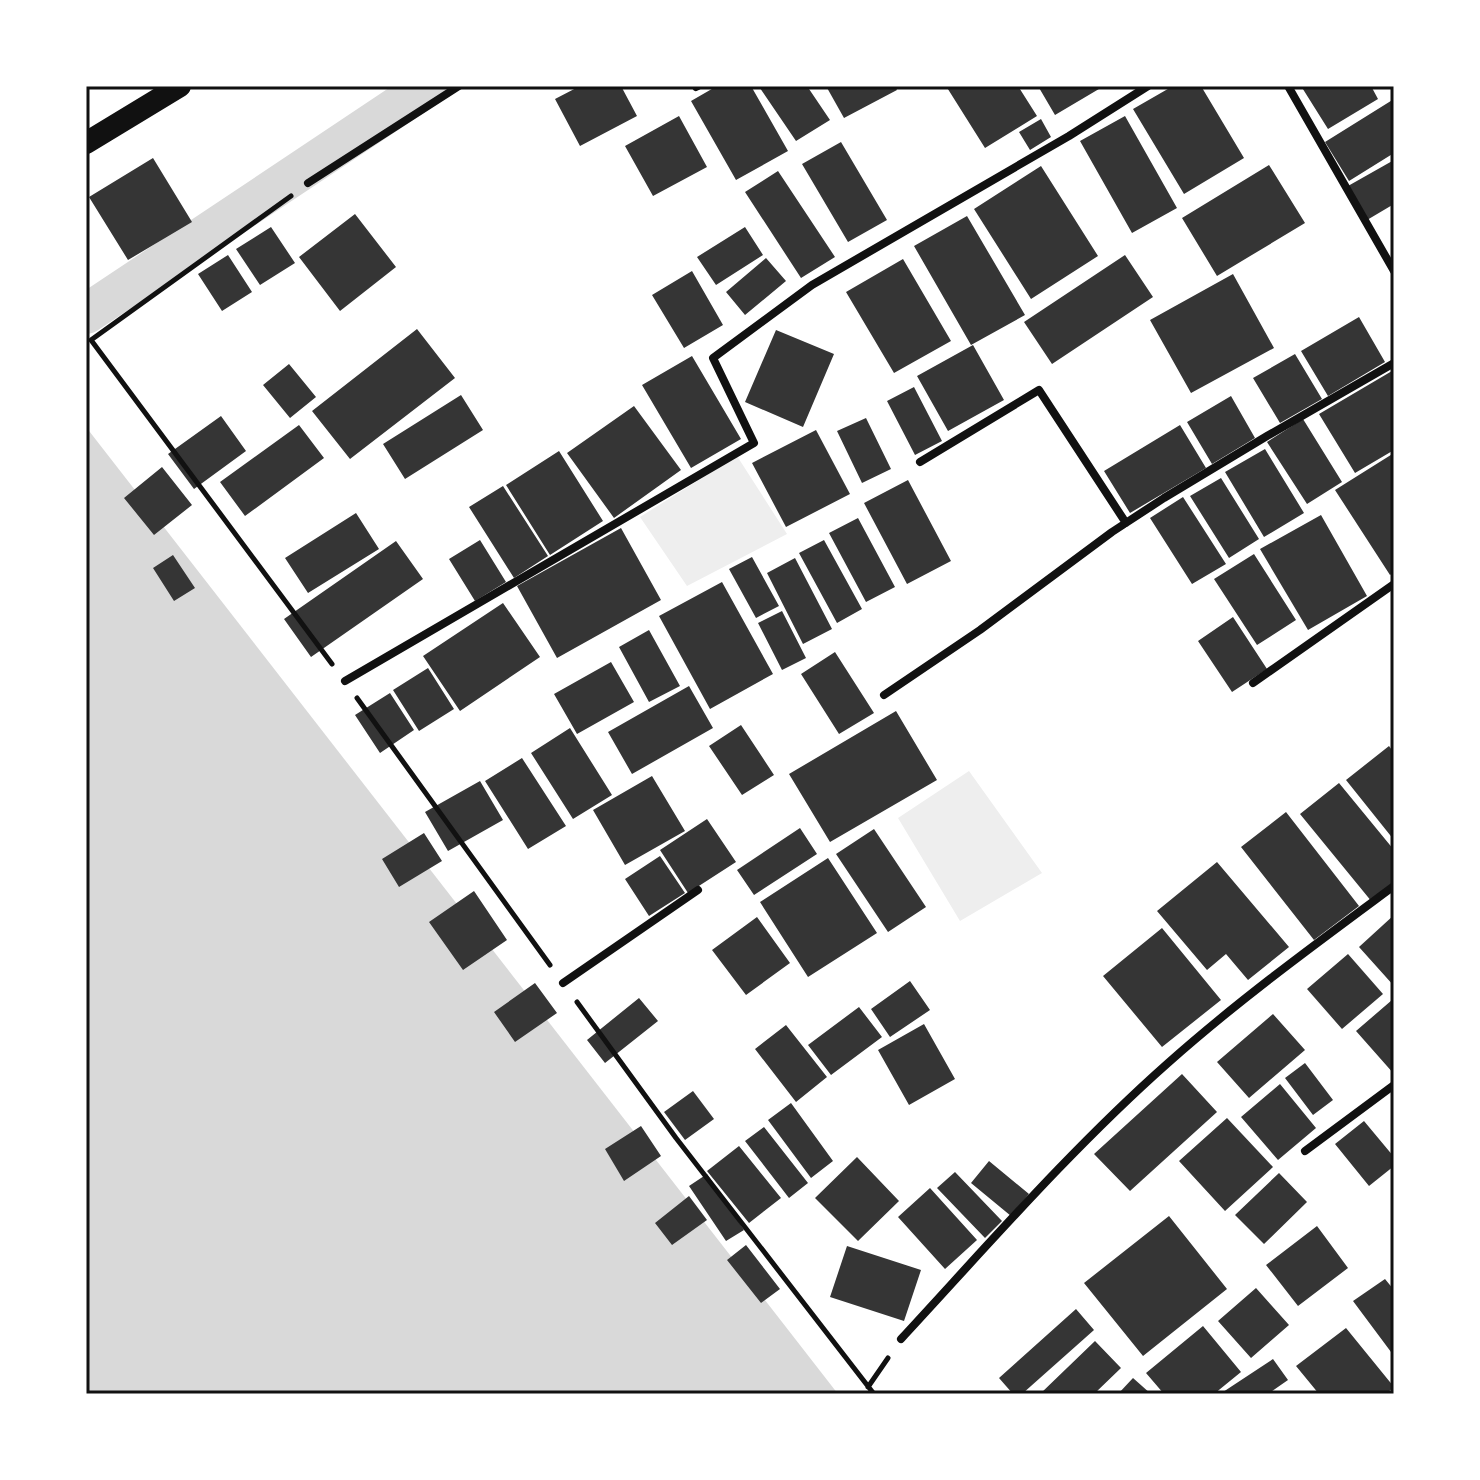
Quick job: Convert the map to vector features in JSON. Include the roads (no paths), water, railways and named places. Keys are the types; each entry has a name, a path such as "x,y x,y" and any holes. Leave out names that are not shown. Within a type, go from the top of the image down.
{"highway":[{"path":"86,143 180,86"}],"street":[{"path":"308,183 459,86"},
{"path":"345,681 754,443 713,358 812,285 1069,136 1148,86"},
{"path":"1288,86 1394,271"},
{"path":"884,695 980,630 1126,523 1267,436 1394,363"},
{"path":"920,462 1039,390 1126,523"},
{"path":"1253,683 1394,584"},
{"path":"901,1339 1069,1156 1124,1103 1282,968 1394,886"},
{"path":"563,983 698,890"},
{"path":"1305,1151 1394,1085"}],"waterway":[{"path":"86,314 428,86"}]}
